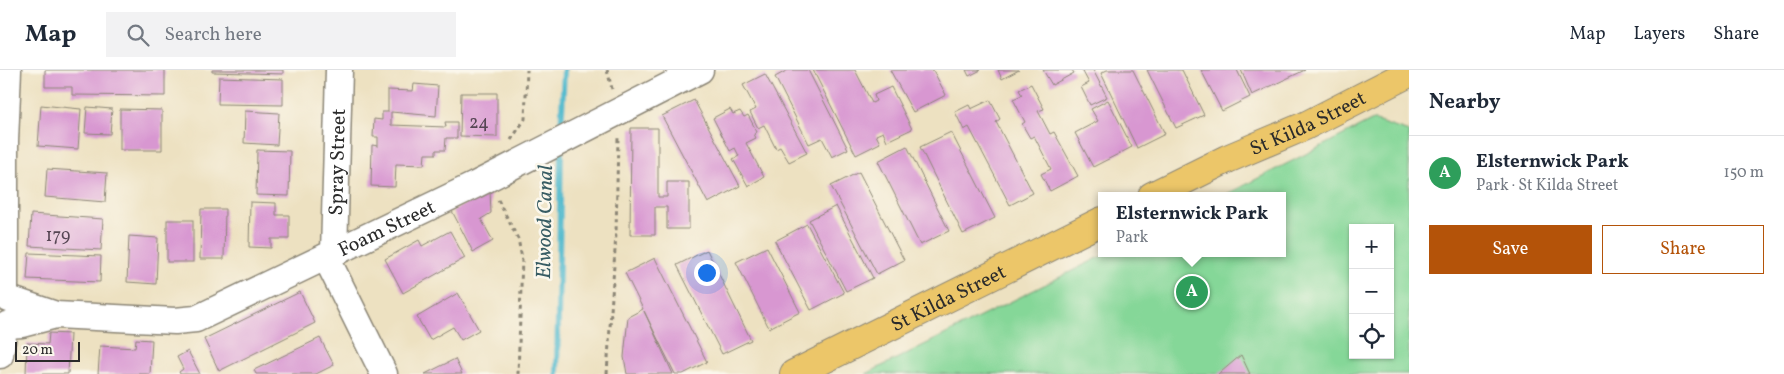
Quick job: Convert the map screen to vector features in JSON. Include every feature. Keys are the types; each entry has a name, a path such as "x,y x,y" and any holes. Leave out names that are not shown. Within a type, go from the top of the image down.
{"main road":[{"name":"St Kilda Street","path":"1160,192 1227,159 1313,122 1409,73"},
{"name":"St Kilda Street","path":"794,374 1098,223"}],"street":[{"path":"0,355 3,328 12,312 5,294 3,141 8,70"},
{"name":"Spray Street","path":"339,70 330,255 384,374"},
{"name":"Foam Street","path":"3,328 56,315 176,321 196,319 500,172 618,112 660,80 700,70"},
{"name":"Foam Street","path":"5,294 56,315"}],"path":[{"path":"518,374 522,258 518,239 495,194 508,143 525,119 527,70"},
{"path":"608,374 616,234 618,112"}],"green space":[{"path":"1373,120 1409,132 1409,374 866,374 1100,257 1286,257 1286,192 1231,192"}],"building":[{"path":"45,70 165,70 165,96 72,95 72,87 45,87"},
{"path":"212,70 283,70 283,74 212,72"},
{"path":"788,70 808,70 848,149 832,157 822,138 809,144 775,77"},
{"path":"813,70 855,70 872,103 876,101 874,95 891,87 912,129 887,141 883,132 876,135 880,143 856,155"},
{"path":"890,70 933,70 946,95 913,112"},
{"path":"966,70 981,70 969,76"},
{"path":"998,70 1019,70 1002,79"},
{"path":"1043,70 1072,70 1074,73 1052,85"},
{"path":"1082,70 1093,70 1107,97 1090,105 1081,87 1089,83"},
{"path":"1107,70 1133,70 1165,134 1137,148 1101,73"},
{"path":"1147,70 1182,70 1204,115 1176,128"},
{"path":"1201,70 1237,70 1250,97 1222,111"},
{"path":"1241,70 1305,70 1252,95"},
{"path":"765,74 807,153 789,162 780,147 776,149 764,125 758,128 750,112 756,109 743,85"},
{"path":"219,77 283,79 283,105 218,104"},
{"path":"414,84 438,86 436,116 391,112 391,125 446,127 445,122 457,122 457,138 446,138 445,150 436,150 436,154 425,154 424,165 396,164 395,187 371,186 372,145 378,146 378,137 373,137 374,119 382,120 382,112 388,112 388,90 413,91"},
{"path":"1031,84 1044,109 1038,111 1050,134 1054,132 1078,176 1050,191 1041,174 1051,169 1034,136 1030,138 1022,124 1025,122 1013,99 1022,95 1019,90"},
{"path":"461,93 497,93 497,137 460,136"},
{"path":"694,100 740,186 708,203 662,116"},
{"path":"990,100 1000,119 996,122 1033,193 1010,205 969,127 964,130 955,112 969,105 971,109"},
{"path":"1108,100 1132,147 1093,167 1075,133 1098,121 1091,109"},
{"path":"41,105 81,109 78,149 38,146"},
{"path":"87,107 112,109 110,134 85,133"},
{"path":"120,109 162,110 162,150 120,150"},
{"path":"730,109 733,114 740,111 744,117 748,115 757,132 754,134 756,138 746,143 764,177 748,186 733,159 739,156 735,148 730,151 713,118"},
{"path":"245,111 279,113 277,145 244,143"},
{"path":"631,128 658,128 658,197 667,197 667,182 689,182 689,229 667,229 667,207 655,207 655,235 630,235"},
{"path":"951,132 995,218 963,234 920,147"},
{"path":"907,146 949,231 920,245 878,161"},
{"path":"257,150 290,151 289,196 256,195"},
{"path":"47,169 107,173 105,202 45,197"},
{"path":"859,172 904,260 877,274 831,186"},
{"path":"490,191 491,213 481,219 493,241 473,252 452,211"},
{"path":"250,202 276,203 276,215 289,215 289,239 271,239 271,248 249,247"},
{"path":"836,206 873,278 846,291 809,220"},
{"path":"201,209 225,209 224,259 200,259"},
{"path":"31,214 103,219 101,250 29,246"},
{"path":"167,220 193,220 193,262 167,262"},
{"path":"807,224 844,293 811,310 775,241"},
{"path":"450,231 465,258 403,293 385,259 419,240 422,246"},
{"path":"129,236 158,238 156,284 127,282"},
{"path":"767,247 800,312 769,328 736,262"},
{"path":"707,250 751,340 722,354 677,265"},
{"path":"29,253 101,256 100,282 27,279"},
{"path":"655,258 707,362 683,374 675,374 644,311 673,374 627,374 624,357 628,317 643,309 625,273"},
{"path":"300,292 315,323 219,371 204,339"},
{"path":"458,293 479,330 461,340 453,327 430,340 417,317"},
{"path":"49,333 70,334 68,374 26,374 27,343 48,344"},
{"path":"320,338 334,365 316,374 256,374 254,370"},
{"path":"136,339 152,340 150,374 98,374 100,346 135,348"},
{"path":"188,351 200,374 180,374 179,372 183,369 177,357"},
{"path":"1241,355 1250,374 1218,374 1221,372"},
{"path":"455,359 462,374 425,374"}],"waterway":[{"name":"Elwood Canal","path":"561,133 564,70"},
{"name":"Elwood Canal","path":"557,374 561,148"}],"place":[{"name":"Elsternwick Park","path":"1192,292"}]}
